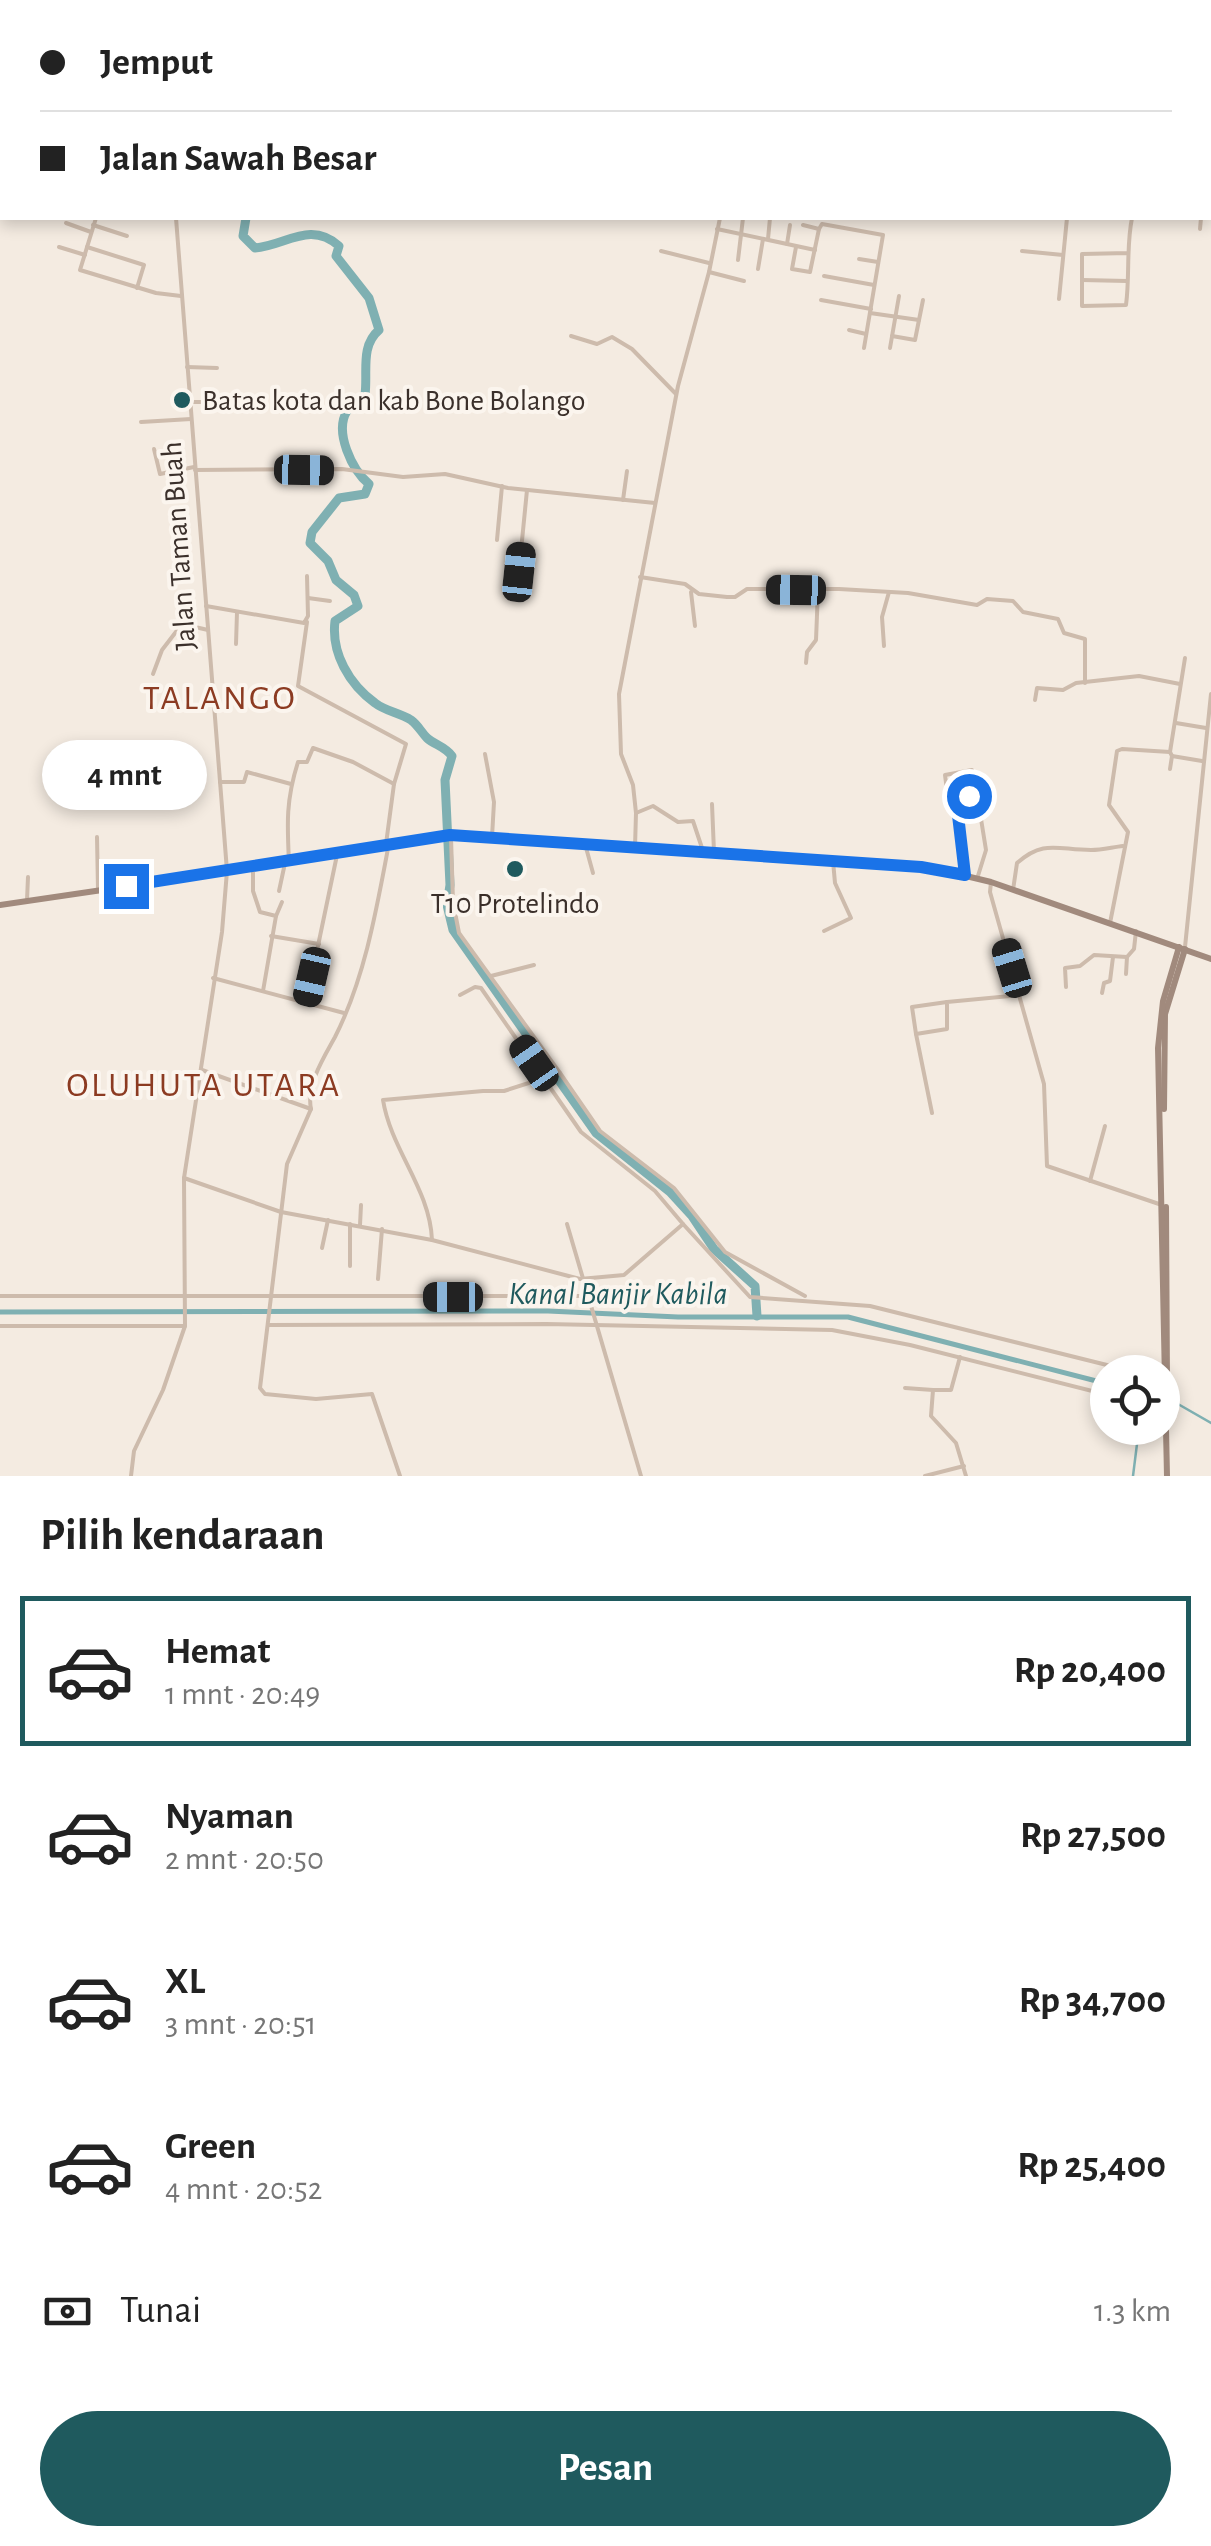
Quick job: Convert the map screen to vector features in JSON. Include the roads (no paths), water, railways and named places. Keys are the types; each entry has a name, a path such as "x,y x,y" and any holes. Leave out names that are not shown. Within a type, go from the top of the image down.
{"main road":[{"path":"0,905 287,863 439,836 492,836 921,867 990,882 1183,945 1211,959"},
{"path":"1164,1355 1162,1021 1183,945"},
{"path":"1162,1021 1164,1355"},
{"path":"1167,1445 1169,1476"}],"street":[{"path":"95,220 80,270 137,288 182,296"},
{"name":"Jalan Taman Buah","path":"131,1476 134,1451 164,1390 185,1324 184,1178 227,871 176,220"},
{"path":"635,847 633,785 621,754 618,706 677,394 719,220"},
{"path":"738,260 743,220"},
{"path":"758,269 770,220"},
{"path":"1059,298 1067,220"},
{"path":"1128,253 1083,253 1082,306 1127,304 1132,220"},
{"path":"1200,229 1201,220"},
{"path":"66,223 127,236"},
{"path":"803,224 819,228"},
{"path":"780,266 810,272 822,224 894,237"},
{"path":"786,244 790,226"},
{"path":"717,229 815,250"},
{"path":"864,348 883,235"},
{"path":"792,269 796,246"},
{"path":"59,247 84,255"},
{"path":"86,247 144,265 137,288"},
{"path":"1022,250 1063,255"},
{"path":"661,251 711,263"},
{"path":"859,260 878,262"},
{"path":"709,272 744,281"},
{"path":"824,276 874,285"},
{"path":"1080,280 1127,280"},
{"path":"890,348 900,296"},
{"path":"821,300 919,320"},
{"path":"892,336 914,340 923,300"},
{"path":"849,330 866,334"},
{"path":"572,336 597,344 612,337 626,344 677,394"},
{"path":"187,367 216,368"},
{"path":"190,402 216,402"},
{"path":"141,422 191,419"},
{"path":"154,448 160,474 195,469 342,469 403,477 451,475 527,490 655,503"},
{"path":"622,500 627,471"},
{"path":"497,540 502,486"},
{"path":"519,572 527,490"},
{"path":"307,576 307,622 297,684 408,748 394,784 388,844 362,961 345,1014 319,1068 309,1100 311,1108 289,1156 261,1391 316,1399 372,1394 400,1476"},
{"path":"640,577 690,587 699,594 732,597 747,588 889,592 978,605 984,599 1013,601 1023,612 1058,619 1064,633 1086,641 1084,683"},
{"path":"690,587 695,626"},
{"path":"806,663 807,652 816,640 818,590"},
{"path":"884,646 882,617 889,592"},
{"path":"308,598 330,601"},
{"path":"206,606 307,622"},
{"path":"236,644 237,612"},
{"path":"153,674 162,650 182,624 208,630"},
{"path":"1170,769 1185,658"},
{"path":"1035,700 1037,688 1064,690 1070,684 1139,676 1180,684"},
{"path":"1183,945 1211,694"},
{"path":"1174,723 1206,728"},
{"path":"279,892 287,863 286,814 298,762 307,762 314,747 394,784"},
{"path":"1110,923 1127,830 1110,806 1118,750 1171,754 1202,762"},
{"path":"485,754 494,806 492,836"},
{"path":"976,794 948,798 946,774 972,770 986,850 978,879"},
{"path":"220,782 244,782 247,772 291,784"},
{"path":"956,798 965,875"},
{"path":"712,804 714,852"},
{"path":"636,813 654,806 678,822 693,821 704,852"},
{"path":"450,835 456,926 600,1131 674,1188 726,1252 805,1296"},
{"path":"97,837 98,890"},
{"path":"585,844 593,872"},
{"path":"1013,890 1017,863 1034,849 1125,846"},
{"path":"306,1002 337,853"},
{"path":"824,931 851,918 835,884 833,861"},
{"path":"252,868 253,891 260,912 276,916"},
{"path":"27,900 28,877"},
{"path":"990,882 1044,1084 1047,1166 1162,1205"},
{"path":"263,991 271,936 282,902"},
{"path":"1126,974 1136,932"},
{"path":"271,936 319,944"},
{"path":"1135,942 1144,943 1148,936"},
{"path":"1066,987 1065,968 1080,966 1094,954 1128,957"},
{"path":"1102,993 1104,983 1110,981 1112,957"},
{"path":"492,976 534,965"},
{"path":"213,978 345,1014"},
{"path":"460,995 481,988 548,1077 590,1142 654,1191 750,1297 870,1306 1090,1361"},
{"path":"932,1113 912,1007 1020,995"},
{"path":"916,1034 948,1027 946,1002"},
{"path":"200,1069 311,1108"},
{"path":"432,1240 426,1201 394,1135 383,1100 497,1092 558,1074"},
{"path":"1090,1180 1104,1126"},
{"path":"184,1178 282,1212 432,1240 563,1277 584,1279 624,1274 682,1224"},
{"path":"360,1225 362,1206"},
{"path":"322,1248 328,1220"},
{"path":"350,1224 350,1266"},
{"path":"567,1224 641,1476"},
{"path":"378,1279 382,1229"},
{"path":"0,1296 588,1298"},
{"path":"269,1322 844,1331 1090,1390"},
{"path":"0,1326 185,1324"},
{"path":"905,1388 951,1390 960,1358"},
{"path":"933,1390 931,1416 956,1443 966,1476"},
{"path":"925,1476 965,1465"}],"waterway":[{"path":"246,220 243,236 255,248 308,235 318,235 339,246 336,256 369,298 379,330 367,352 365,395 347,411 343,429 351,460 369,484 365,494 339,498 312,532 310,543 328,561 336,580 354,595 358,606 335,621 336,645 350,677 375,703 411,720 452,756 445,780 450,885 447,905 453,930 596,1133 670,1192 714,1249 755,1286 757,1316"},
{"name":"Kanal Banjir Kabila","path":"0,1312 548,1311 678,1317 848,1317 1090,1379"},
{"path":"1180,1405 1211,1423"},
{"path":"1133,1476 1137,1445"}],"place":[{"name":"Batas kota dan kab Bone Bolango","path":"182,400"},
{"name":"T10 Protelindo","path":"515,869"}],"district":[{"name":"TALANGO","path":"220,697"},
{"name":"OLUHUTA UTARA","path":"204,1084"}]}
